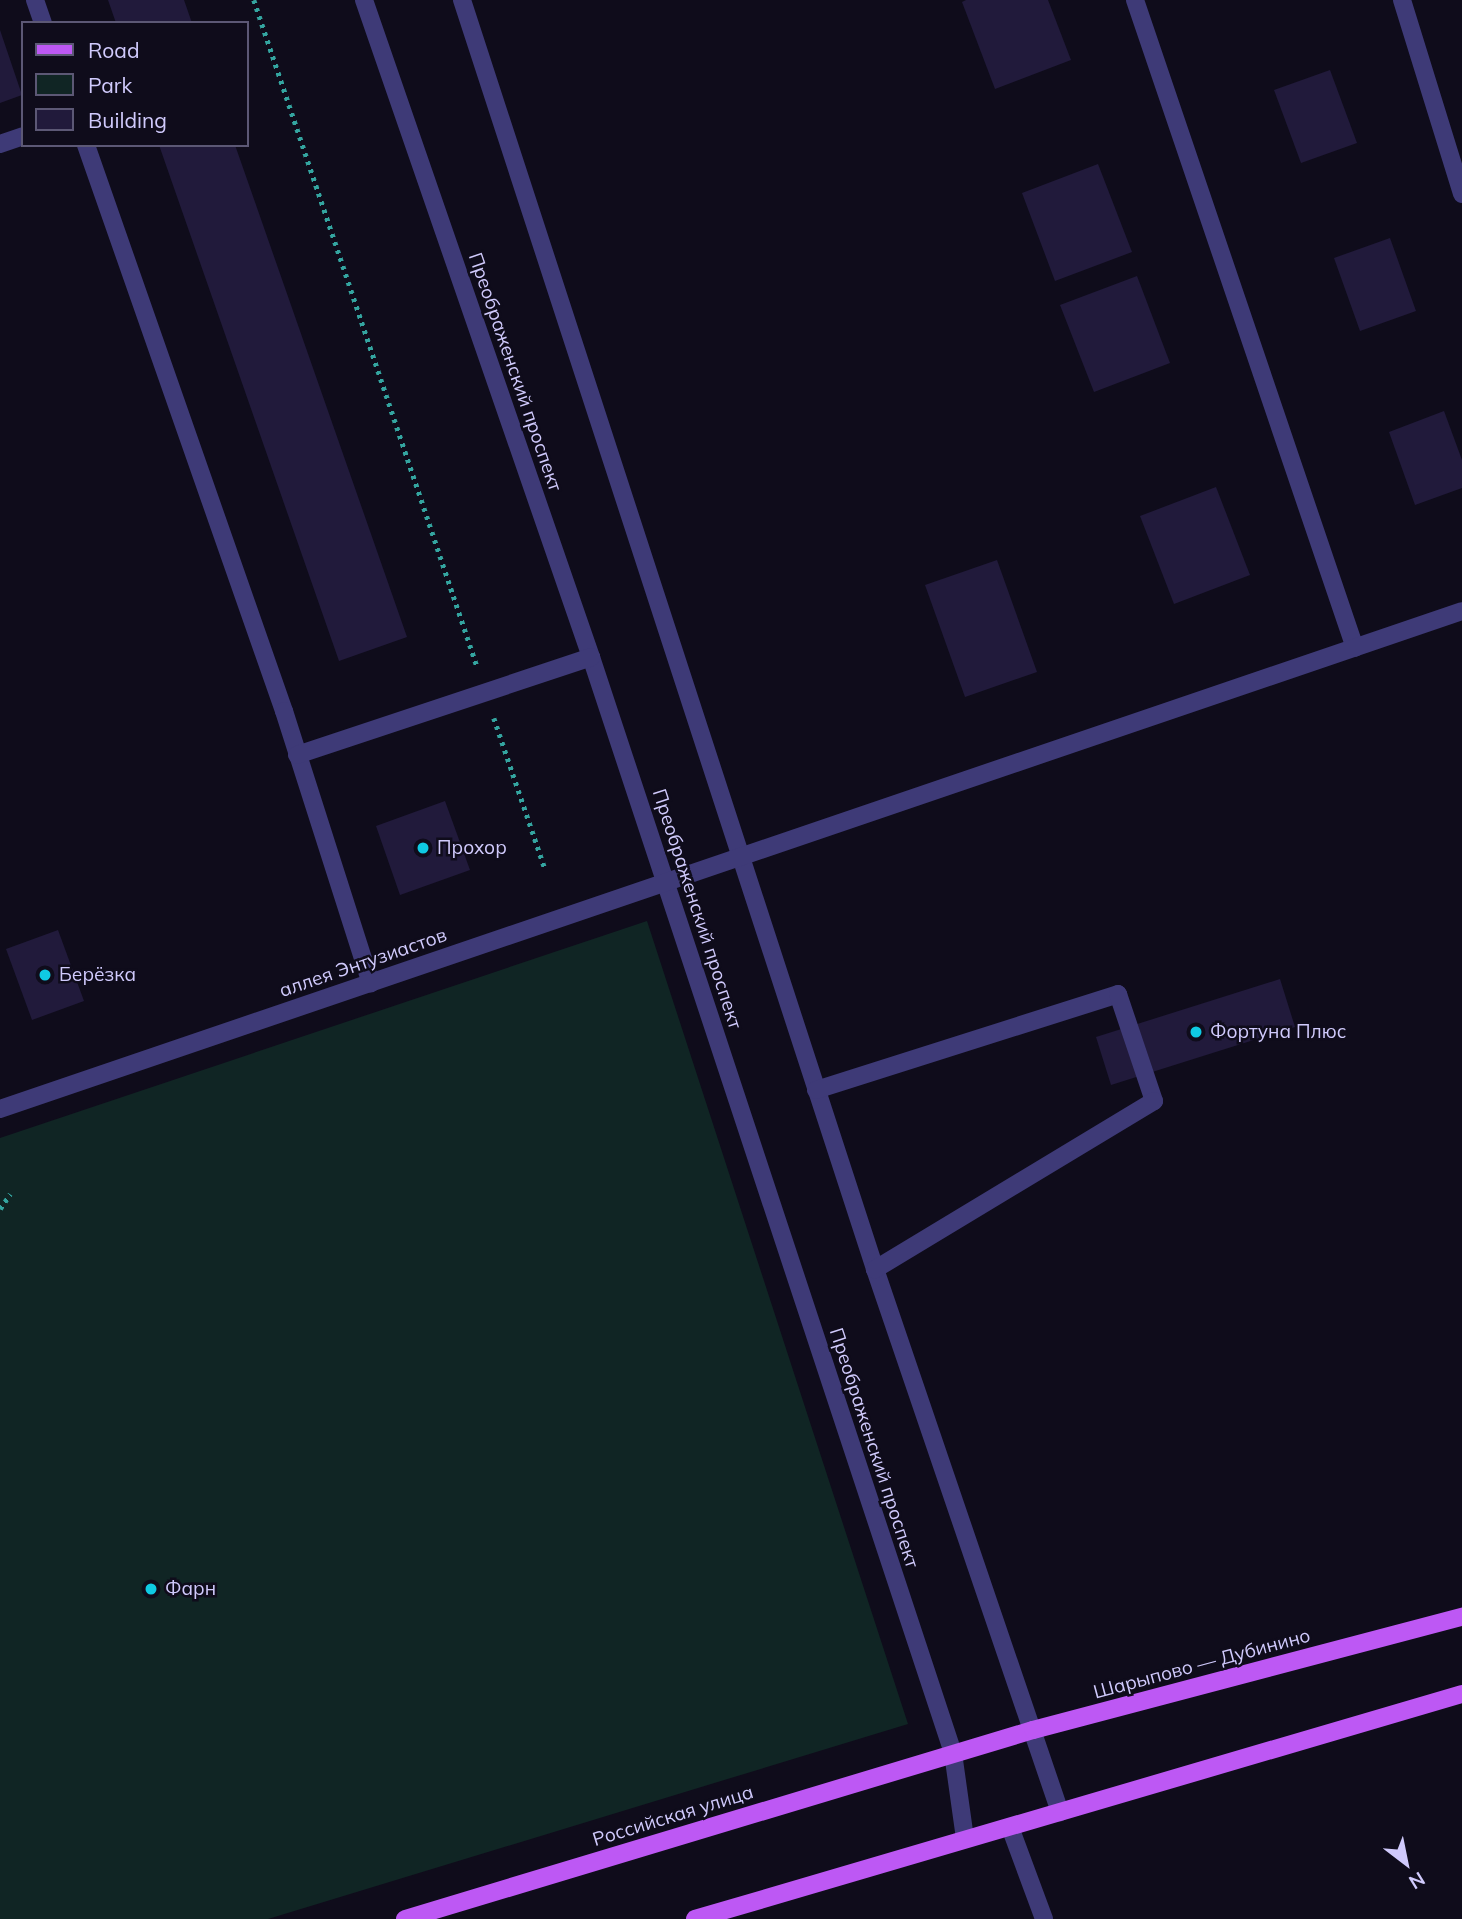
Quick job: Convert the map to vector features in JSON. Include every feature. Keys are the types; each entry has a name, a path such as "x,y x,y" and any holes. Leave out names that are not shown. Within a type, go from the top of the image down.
{"main road":[{"name":"Шарыпово — Дубинино","path":"953,1753 1462,1617"},
{"path":"695,1919 1462,1694"},
{"name":"Российская улица","path":"405,1919 953,1753"}],"street":[{"path":"35,0 42,21"},
{"name":"Преображенский проспект","path":"364,0 591,657 953,1753 965,1838"},
{"path":"462,0 875,1269 1060,1812"},
{"path":"1135,0 1355,648"},
{"path":"1402,0 1462,194"},
{"path":"0,144 21,137"},
{"path":"87,147 297,755 371,983"},
{"name":"аллея Энтузиастов","path":"0,1109 741,859 1462,611"},
{"path":"297,755 591,657"},
{"path":"816,1090 1118,994 1154,1101 875,1269"},
{"path":"1010,1827 1044,1919"}],"path":[{"path":"254,0 545,869"},
{"path":"0,1197 10,1194 0,1209"}],"green space":[{"path":"647,921 908,1724 268,1919 0,1919 0,1138"}],"building":[{"path":"108,0 184,0 191,21 115,21"},
{"path":"1048,0 1071,60 995,89 962,2"},
{"path":"0,30 21,95 0,103"},
{"path":"1330,70 1357,143 1301,163 1274,90"},
{"path":"160,147 236,147 407,637 339,661"},
{"path":"1098,164 1132,252 1055,281 1022,193"},
{"path":"1390,238 1416,311 1360,331 1334,258"},
{"path":"1137,276 1170,363 1094,392 1060,305"},
{"path":"1444,411 1462,460 1462,488 1415,505 1389,432"},
{"path":"1216,487 1250,575 1174,604 1140,516"},
{"path":"997,560 1037,672 965,697 925,585"},
{"name":"Прохор","path":"445,801 470,870 400,895 376,826"},
{"name":"Берёзка","path":"58,930 84,1001 32,1020 6,949"},
{"name":"Фортуна Плюс","path":"1280,979 1295,1027 1111,1085 1096,1037"}],"place":[{"name":"Прохор","path":"423,848"},
{"name":"Берёзка","path":"45,975"},
{"name":"Фортуна Плюс","path":"1196,1032"},
{"name":"Фарн","path":"151,1589"}]}
